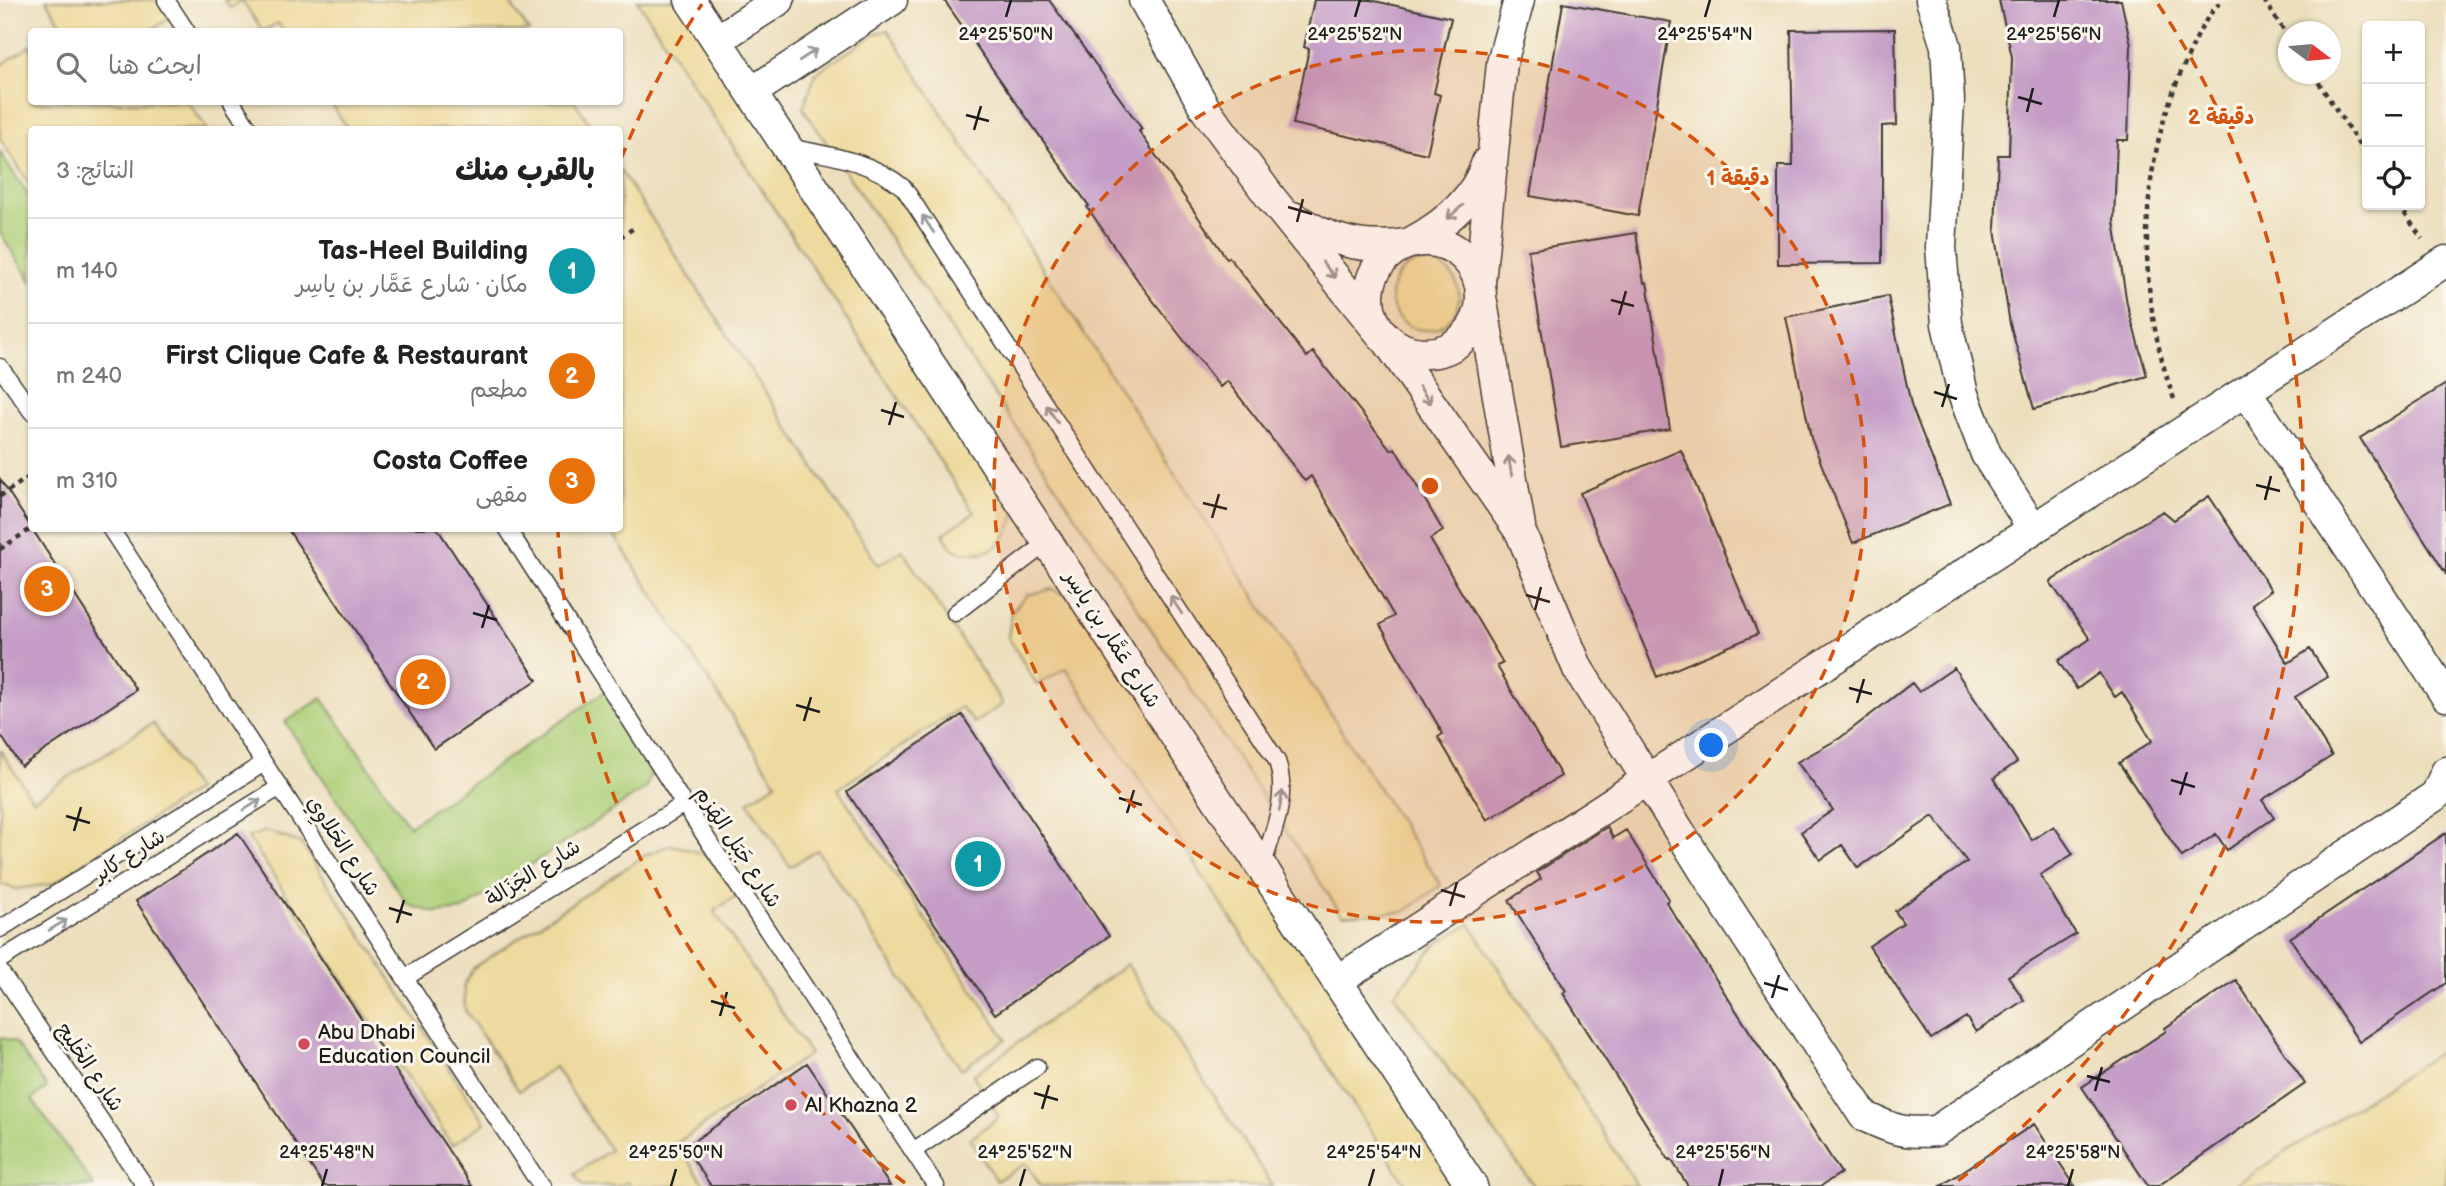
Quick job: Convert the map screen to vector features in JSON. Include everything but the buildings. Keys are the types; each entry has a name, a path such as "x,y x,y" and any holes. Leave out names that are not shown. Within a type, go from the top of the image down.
{"street":[{"name":"شارع عَمَّار بن ياسِر","path":"690,0 1472,1186"},
{"path":"717,40 779,0"},
{"path":"752,92 892,0"},
{"path":"1144,0 1206,110 1275,202 1385,338 1399,348 1417,354 1436,354 1453,347 1468,335 1478,319 1502,63 1520,0"},
{"path":"1931,0 1946,46 1949,101 1941,247 1947,324 1963,394 1986,454 2032,529"},
{"path":"1497,132 1484,172 1463,206 1432,231 1389,253 1377,267 1370,285 1368,304 1374,322 1521,533 1578,669 1864,1116 1895,1130 1915,1133 1936,1130 2437,795 2446,772"},
{"path":"1275,202 1315,232 1354,245 1430,241 1446,244 1461,253 1472,266 1481,291 1521,533"},
{"path":"1337,981 2188,428 2444,267"},
{"path":"2246,391 2446,696"}],"lane":[{"path":"166,0 184,28"},
{"path":"234,105 247,126"},
{"path":"787,146 872,166 889,175 904,188 1277,761 1283,787 1281,806 1262,867"},
{"path":"0,367 28,406"},
{"name":"شارع الحَلاوِي","path":"113,532 541,1186"},
{"name":"شارع جَبَل الهَزم","path":"510,532 684,804 936,1186"},
{"path":"955,613 1048,542"},
{"name":"شارع كابر","path":"0,929 264,763"},
{"name":"شارع كابر","path":"0,960 280,787"},
{"name":"شارع الجَزَالة","path":"405,978 684,804"},
{"name":"شارع الخَلِيج","path":"0,971 145,1186"},
{"path":"913,1151 1037,1067"}],"path":[{"path":"2188,428 2173,397 2152,319 2146,238 2154,157 2176,82 2209,12 2222,0"},
{"path":"2264,0 2278,22"},
{"path":"2320,84 2362,149"},
{"path":"623,235 634,228"},
{"path":"0,496 28,478"},
{"path":"0,549 28,531"}],"green space":[{"path":"0,152 28,195 28,276 0,233"},
{"path":"607,690 653,766 646,788 463,910 436,913 408,905 285,722 322,698 409,826"},
{"path":"0,1037 15,1042 47,1087 32,1099 94,1186 0,1186"}],"sand":[{"path":"46,0 158,0 170,18 154,28 57,28 62,25"},
{"path":"224,0 508,0 527,28 281,28 278,23 269,28 261,28 242,1 230,8"},
{"path":"637,0 682,0 1015,513 1006,535 991,550 960,552 949,544 943,534 974,513"},
{"path":"888,30 1441,885 1404,912 1342,915 803,108 816,73 875,34"},
{"path":"28,47 28,105 190,105 205,126 28,126 28,181 0,139 0,66"},
{"path":"332,105 577,105 591,126 346,126"},
{"path":"623,175 878,565 902,550 1003,704 974,723 961,707 838,789 1006,1039 961,1069 817,850 790,867 748,802 776,783 612,532 623,532"},
{"path":"1425,262 1438,265 1449,272 1456,283 1459,296 1456,309 1449,320 1438,327 1425,330 1412,327 1401,320 1394,309 1391,296 1394,283 1401,272 1412,265"},
{"path":"1052,589 1082,603 1468,1186 1407,1186 1066,668 1037,685 1008,637 1012,611 1027,595"},
{"path":"153,723 196,790 52,884 17,889 0,884 0,750 33,800"},
{"path":"266,831 301,843 485,1123 452,1145 248,837"},
{"path":"670,845 695,851 712,860 740,893 714,911 810,1054 677,1143 705,1186 630,1186 627,1182 621,1186 583,1186 575,1174 610,1150 555,1067 519,1091 465,1010 464,985 473,968 646,855"},
{"path":"1470,924 1637,1186 1534,1186 1394,995 1436,944"},
{"path":"1127,964 1273,1186 1041,1186 1026,1163 996,1181 970,1139 999,1117 973,1075"},
{"path":"2446,1048 2446,1186 2234,1186"}],"place":[{"name":"Costa Coffee","path":"47,589"},
{"name":"First Clique Cafe & Restaurant","path":"423,682"},
{"name":"Tas-Heel Building","path":"978,864"},
{"name":"Abu Dhabi Education Council","path":"304,1044"},
{"name":"Al Khazna 2","path":"791,1105"}]}
